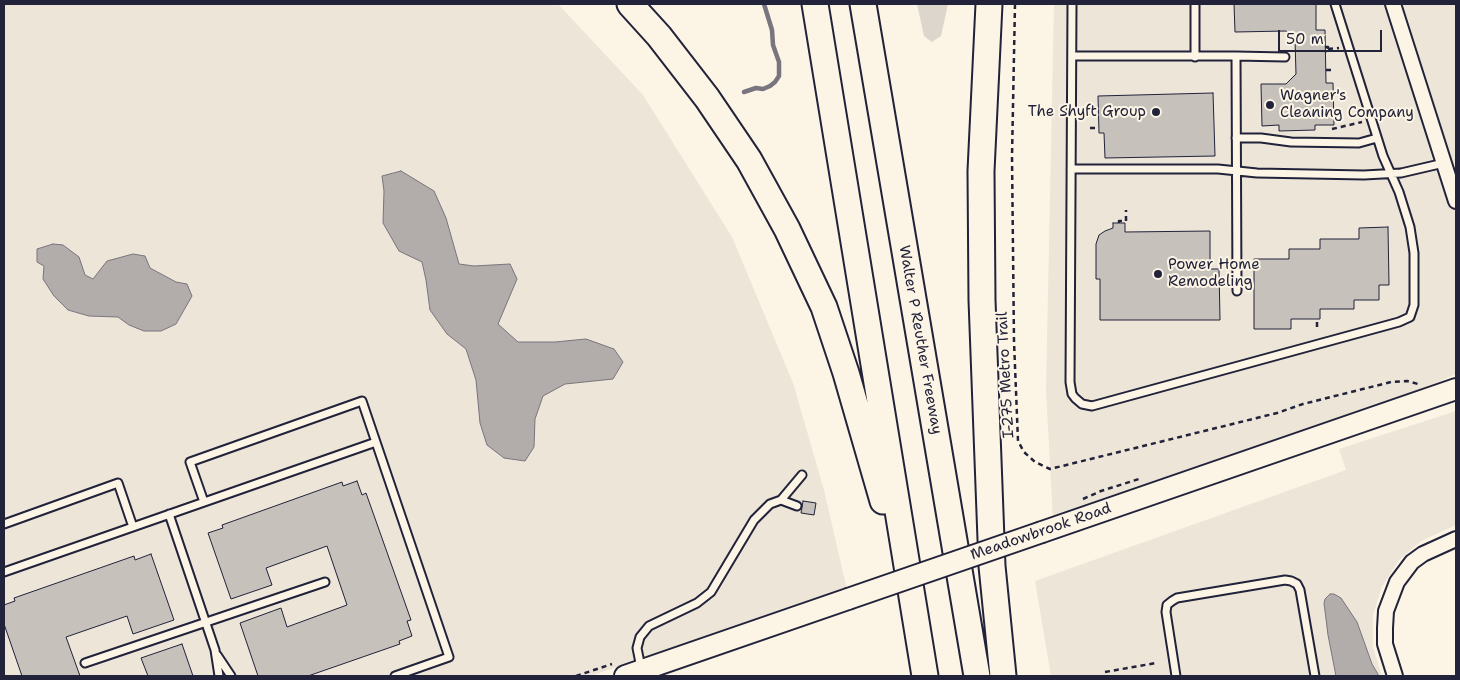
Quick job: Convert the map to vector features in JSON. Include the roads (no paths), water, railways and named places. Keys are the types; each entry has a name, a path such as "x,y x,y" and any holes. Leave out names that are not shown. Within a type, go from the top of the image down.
{"highway":[{"path":"630,4 659,36 707,98 749,160 787,229 824,308 846,373 886,514 910,586"},
{"path":"815,4 925,676"},
{"name":"Walter P Reuther Freeway","path":"863,4 977,676"},
{"path":"989,4 981,171 982,300 992,566 1003,676"}],"street":[{"path":"1393,4 1456,201"},
{"name":"Meadowbrook Road","path":"634,673 1456,389"},
{"path":"1395,676 1385,644 1385,628 1386,611 1397,582 1412,562 1422,554 1456,538"}],"lane":[{"path":"1072,4 1070,388 1078,401 1092,406 1399,322 1410,317 1414,305 1413,244 1402,203 1377,138 1335,4"},
{"path":"1195,4 1195,56"},
{"path":"1072,56 1285,57"},
{"path":"1236,56 1236,291"},
{"path":"1236,138 1261,138 1291,142 1359,143 1377,138"},
{"path":"1071,169 1218,169 1257,173 1391,174 1431,168 1444,163"},
{"path":"204,502 190,462 362,400 449,657 395,676"},
{"path":"4,572 376,442"},
{"path":"634,673 640,637 649,626 697,603 711,592 754,520 770,504 781,500 802,475"},
{"path":"4,524 118,483 133,527"},
{"path":"781,500 797,506"},
{"path":"169,514 214,650 219,676"},
{"path":"1176,676 1166,612 1167,606 1172,601 1177,598 1285,580 1297,584 1300,590 1315,676"},
{"path":"85,663 325,582"},
{"path":"214,650 231,676"}],"waterway":[{"path":"744,92 770,86 779,76 779,62 773,45 772,30 764,4"}],"place":[{"name":"Wagner's Cleaning Company","path":"1270,105"},
{"name":"The Shyft Group","path":"1156,112"},
{"name":"Power Home Remodeling","path":"1158,274"}]}
